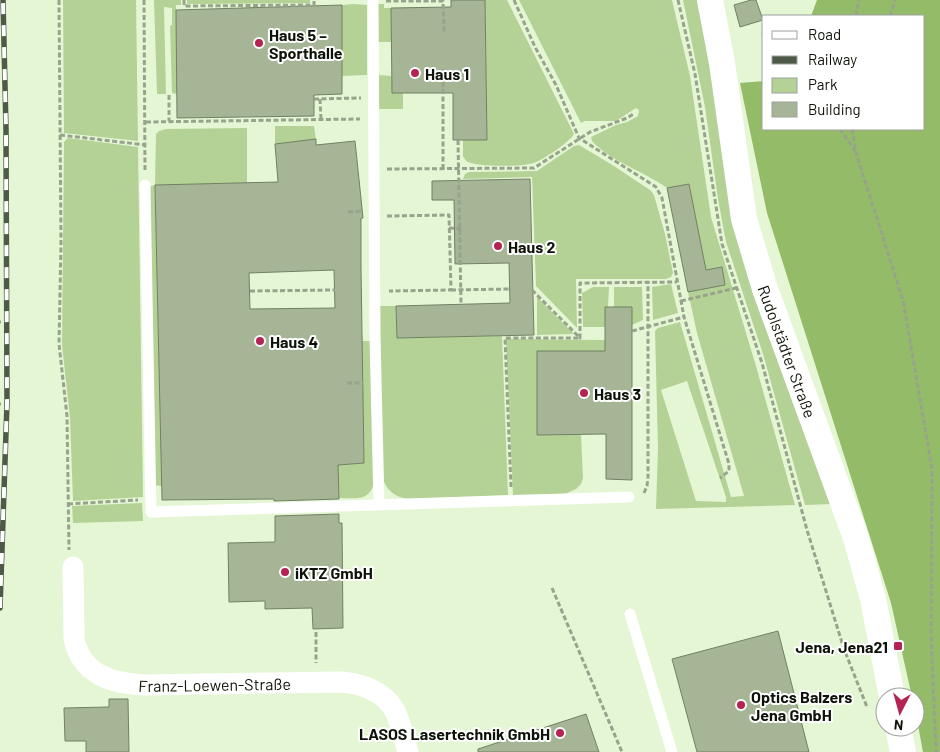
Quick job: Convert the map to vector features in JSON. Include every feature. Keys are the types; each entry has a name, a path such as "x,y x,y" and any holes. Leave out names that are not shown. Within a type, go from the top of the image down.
{"street":[{"name":"Rudolstädter Straße","path":"710,0 722,63 744,219 765,288 856,538 873,599 890,687"},
{"name":"Franz-Loewen-Straße","path":"74,566 74,639 76,647 87,664 103,678 116,682 143,684 342,682 361,685 375,692 390,704 395,711 408,752"},
{"path":"900,737 903,752"}],"lane":[{"path":"373,0 374,291 379,504"},
{"path":"145,185 151,512 629,497"},
{"path":"630,614 672,752"}],"path":[{"path":"59,0 61,243 59,344 68,416 69,557 74,566"},
{"path":"144,0 145,185"},
{"path":"184,0 184,6 314,4 314,0"},
{"path":"373,0 443,1 444,32"},
{"path":"514,0 535,47 556,85 579,138 656,187 662,198 684,317 729,464 729,471 720,478"},
{"path":"678,0 694,74 722,244 762,363 807,530 841,640 867,707"},
{"path":"856,15 859,0"},
{"path":"890,15 895,0"},
{"path":"443,69 443,169"},
{"path":"169,95 169,121"},
{"path":"314,99 373,98"},
{"path":"320,99 321,119"},
{"path":"374,169 534,168 579,138 600,127 626,118 634,112"},
{"path":"146,122 373,118"},
{"path":"841,130 856,153"},
{"path":"852,130 856,153 903,300 932,469 931,635 936,752"},
{"path":"60,135 146,144"},
{"path":"458,140 462,229 461,304"},
{"path":"374,216 449,215 451,290"},
{"path":"449,228 462,229"},
{"path":"629,497 638,496 644,492 647,486 648,282"},
{"path":"580,338 580,283 677,282"},
{"path":"681,301 736,288"},
{"path":"374,291 510,289"},
{"path":"250,291 335,290"},
{"path":"532,290 580,338"},
{"path":"632,331 684,317"},
{"path":"512,500 504,338 580,338"},
{"path":"68,504 151,499"},
{"path":"552,588 622,752"},
{"path":"316,632 316,655"}],"green space":[{"path":"63,0 136,0 138,141 64,133"},
{"path":"154,0 181,0 181,5 176,5 177,94 172,93 170,26 172,25 172,8 164,7 166,94 157,94"},
{"path":"187,0 310,0 310,3 187,4"},
{"path":"485,0 507,0 574,134 556,150 534,163 510,166 489,165 471,163 466,161 463,156 463,140 487,140"},
{"path":"519,0 672,0 690,76 711,217 795,505 656,509 658,448 655,331 658,328 680,322 731,497 744,496 697,333 688,292 725,285 722,267 706,270 689,184 667,188 608,155 592,141 591,137 638,116 639,110 636,108 616,121 585,121 581,123","holes":["687,381 726,497 726,502 696,501 661,390"]},
{"path":"683,0 699,0 833,504 805,505 763,354 726,242 705,107"},
{"path":"817,0 940,0 940,752 923,752 920,737 925,737 925,687 910,687 891,603 767,213 740,83 762,81 762,130 925,130 925,15 811,15"},
{"path":"377,4 384,4 384,8 391,8 392,42 378,42"},
{"path":"342,5 367,5 367,75 342,76"},
{"path":"379,75 392,76 403,93 403,109 379,109"},
{"path":"275,126 314,126 316,140 275,144"},
{"path":"247,128 247,183 155,186 162,486 153,485 149,190 151,186 155,185 156,134 166,129"},
{"path":"68,138 138,147 143,497 73,501 70,418 62,345 64,142"},
{"path":"579,145 650,190 654,195 673,273 671,277 666,279 576,279 577,328 536,286 532,177 463,179 465,174 469,172 537,171 574,146"},
{"path":"671,284 678,313 653,320 652,287"},
{"path":"593,287 609,287 608,307 605,308 605,327 583,327 582,293"},
{"path":"614,287 642,287 643,320 632,325 632,307 614,307"},
{"path":"537,297 574,334 537,335"},
{"path":"380,306 396,306 397,338 502,336 508,495 408,499 395,495 386,485 382,476"},
{"path":"506,339 605,340 605,371 578,379 578,351 537,351 537,435 581,435 583,478 581,484 576,489 565,494 513,495"},
{"path":"362,341 371,341 374,483 369,493 361,498 339,498 338,465 364,463"},
{"path":"142,503 143,521 73,523 72,506"}],"building":[{"name":"Haus 1","path":"451,0 485,0 487,140 453,140 453,93 392,93 391,8 451,7"},
{"path":"756,0 762,20 740,27 734,5"},
{"name":"Haus 5 – Sporthalle","path":"342,5 342,94 314,95 314,116 177,118 176,10"},
{"name":"Haus 4","path":"316,139 316,145 355,141 363,218 361,218 361,269 364,463 338,465 339,499 274,501 274,499 162,500 155,185 278,182 275,144","holes":["334,270 335,308 250,309 249,273"]},
{"name":"Haus 2","path":"530,179 534,335 397,338 396,306 510,303 509,263 455,264 454,200 432,200 432,181"},
{"path":"689,184 706,270 722,267 725,285 688,292 667,188"},
{"name":"Haus 3","path":"605,307 632,307 632,480 606,479 606,434 537,435 537,351 605,351"},
{"name":"iKTZ GmbH","path":"339,514 339,523 342,523 343,628 313,629 312,608 265,609 265,601 229,602 228,543 275,542 275,516"},
{"name":"Optics Balzers Jena GmbH","path":"778,631 809,752 697,752 672,659"},
{"path":"109,699 128,699 129,752 86,752 86,741 65,741 64,708 109,707"},
{"name":"LASOS Lasertechnik GmbH","path":"586,714 599,752 478,752 478,749"}],"railway":[{"path":"0,608 7,403 6,129 3,0"}],"place":[{"name":"Haus 5 – Sporthalle","path":"259,43"},
{"name":"Haus 1","path":"415,73"},
{"name":"Haus 2","path":"498,246"},
{"name":"Haus 4","path":"260,341"},
{"name":"Haus 3","path":"584,393"},
{"name":"iKTZ GmbH","path":"285,572"},
{"name":"Jena, Jena21","path":"898,646"},
{"name":"Optics Balzers Jena GmbH","path":"741,705"},
{"name":"LASOS Lasertechnik GmbH","path":"560,733"}]}
